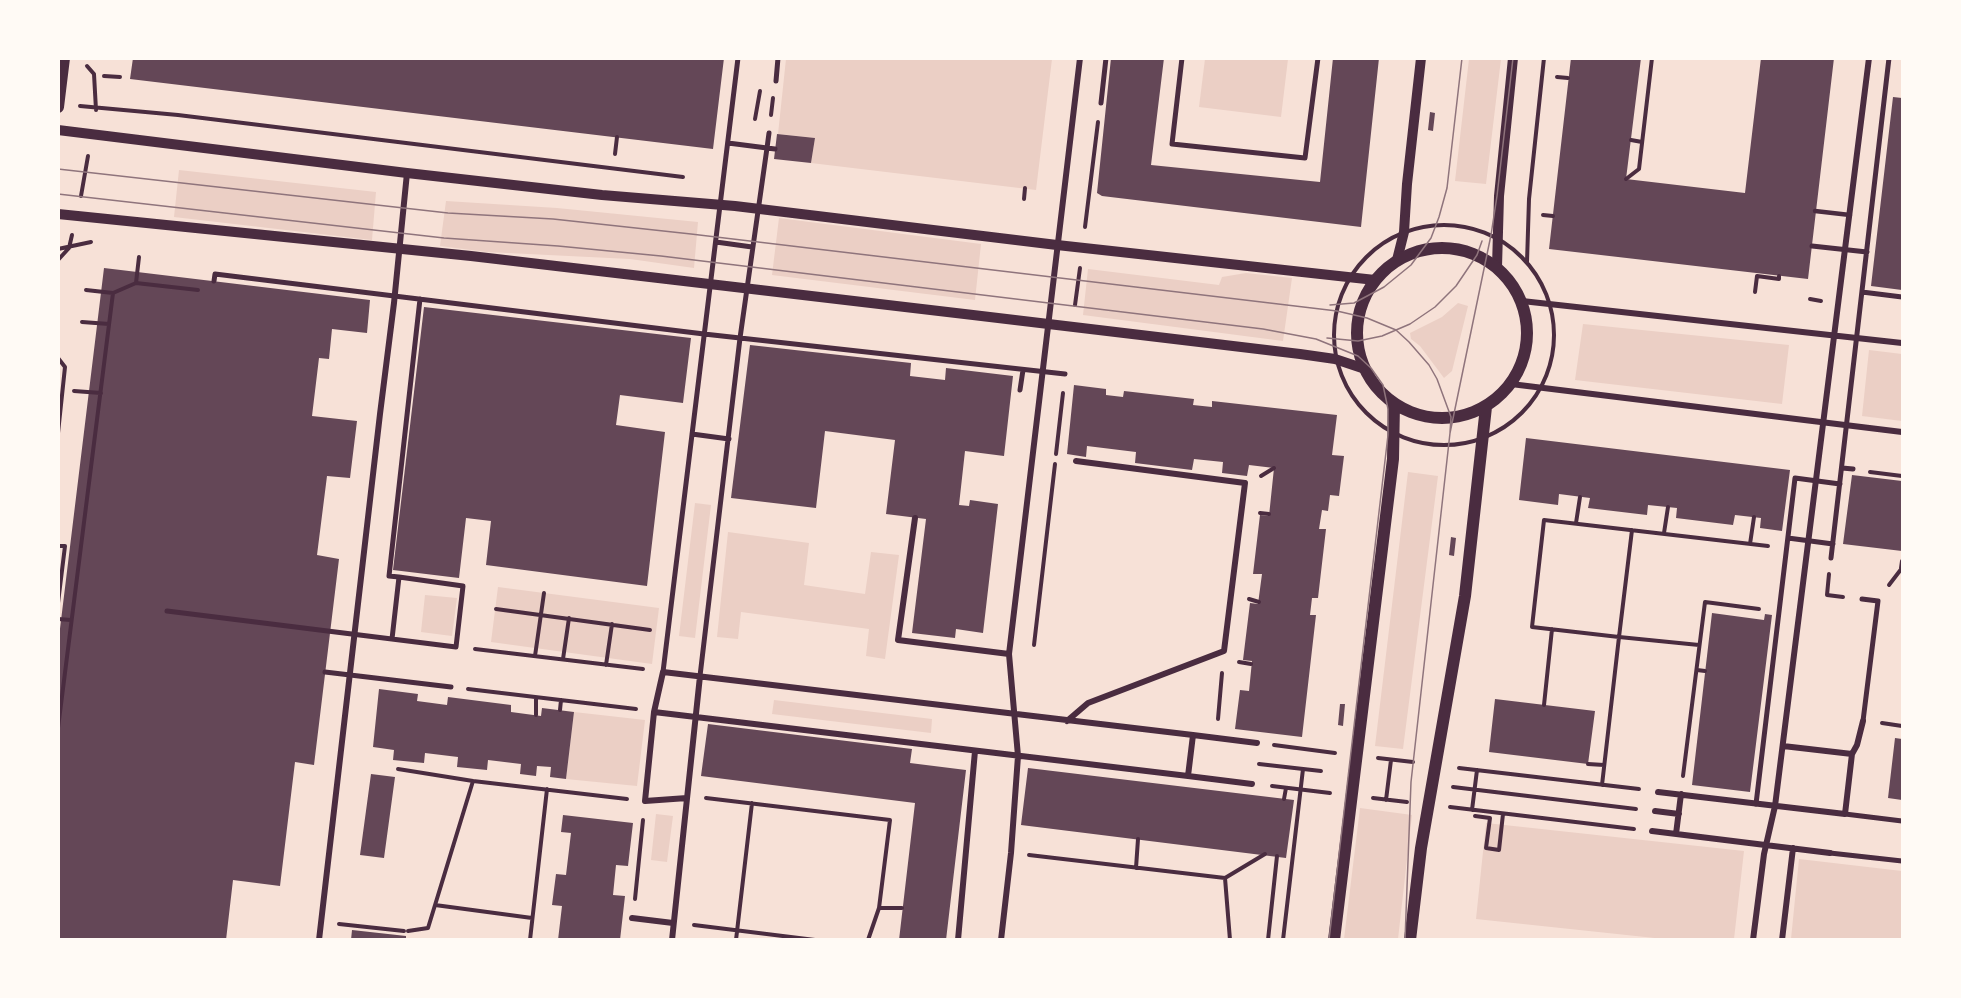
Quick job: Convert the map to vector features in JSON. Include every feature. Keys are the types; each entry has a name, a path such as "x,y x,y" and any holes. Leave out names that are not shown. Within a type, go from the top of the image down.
{"main road":[{"path":"58,107 64,58"},
{"path":"1434,248 1455,249 1477,255 1497,267 1510,282 1522,302 1527,328 1522,362 1511,384 1486,407 1472,414 1442,419 1416,415 1394,404 1365,369 1358,341 1359,316 1365,297 1375,280 1397,260 1414,252 1434,248"},
{"path":"1334,939 1393,459 1394,404"},
{"path":"1410,939 1423,837 1465,596 1486,407"}],"street":[{"path":"687,798 645,801 654,712 663,672 738,58"},
{"path":"776,81 778,58"},
{"path":"1001,939 1011,853 1018,756 1009,654 1080,58"},
{"path":"1101,103 1106,58"},
{"path":"1182,58 1172,144 1305,158 1318,58"},
{"path":"1397,260 1404,232 1421,58"},
{"path":"1497,267 1497,238 1513,58"},
{"path":"1754,939 1766,844 1775,806 1783,746 1869,58"},
{"path":"1831,558 1889,58"},
{"path":"58,130 407,173 602,195 735,206 1375,280"},
{"path":"672,939 740,338 769,133"},
{"path":"728,143 775,149"},
{"path":"319,939 407,173"},
{"path":"58,214 400,249 1048,324 1335,359 1365,369"},
{"path":"716,242 752,247"},
{"path":"1812,246 1867,252"},
{"path":"214,281 214,274 704,334 1065,374"},
{"path":"1862,292 1902,297"},
{"path":"168,611 456,646 464,586 389,576 420,299"},
{"path":"1522,302 1902,343"},
{"path":"1020,390 1023,370"},
{"path":"1511,384 1902,432"},
{"path":"692,434 729,439"},
{"path":"1067,721 1088,703 1224,651 1245,483 1076,461"},
{"path":"1842,468 1853,470"},
{"path":"1756,804 1796,478 1840,484"},
{"path":"915,518 898,640 1009,654"},
{"path":"1788,538 1833,544"},
{"path":"388,638 396,577"},
{"path":"1845,814 1852,754 1857,745 1863,721 1878,601 1862,599"},
{"path":"326,672 451,687"},
{"path":"663,672 1257,743"},
{"path":"654,712 1252,784"},
{"path":"1188,776 1193,735"},
{"path":"1783,746 1852,754"},
{"path":"958,939 975,751"},
{"path":"1658,792 1902,821"},
{"path":"1676,834 1681,794"},
{"path":"1655,811 1679,814"},
{"path":"1652,831 1902,861"},
{"path":"1782,939 1793,848"},
{"path":"632,918 673,923"}],"lane":[{"path":"1815,211 1850,215"}],"path":[{"path":"58,260 69,248 78,215 96,108 94,74 81,58"},
{"path":"1527,263 1529,199 1544,58"},
{"path":"1626,179 1639,169 1652,58"},
{"path":"104,75 120,77"},
{"path":"1557,77 1569,78"},
{"path":"1091,185 1101,103"},
{"path":"96,108 178,115 693,178"},
{"path":"615,154 617,137"},
{"path":"1631,140 1642,142"},
{"path":"1024,199 1025,188"},
{"path":"1544,215 1553,216"},
{"path":"1532,268 1514,250 1497,238 1476,230 1452,225 1428,226 1404,232 1388,239 1362,259 1347,278 1337,311 1333,339 1340,376 1353,398 1370,418 1394,434 1419,444 1449,446 1481,440 1494,434 1522,414 1542,387"},
{"path":"58,249 69,248"},
{"path":"136,283 139,257"},
{"path":"1755,292 1757,276 1779,279 1779,276"},
{"path":"86,290 113,293 136,283 208,292"},
{"path":"58,728 113,293"},
{"path":"82,322 109,324"},
{"path":"58,358 65,367 58,433"},
{"path":"74,391 101,393"},
{"path":"1034,645 1060,422"},
{"path":"1871,472 1902,476"},
{"path":"1576,523 1580,497"},
{"path":"1665,534 1668,507"},
{"path":"1750,544 1754,517"},
{"path":"1699,645 1532,627 1544,520 1787,548"},
{"path":"1602,785 1632,530"},
{"path":"58,546 65,546 58,603"},
{"path":"1831,558 1827,595 1862,599"},
{"path":"1901,568 1902,561"},
{"path":"535,657 544,593"},
{"path":"1681,794 1705,602 1779,611"},
{"path":"496,609 668,633"},
{"path":"563,659 569,618"},
{"path":"58,619 71,620"},
{"path":"606,664 612,624"},
{"path":"1544,705 1552,629"},
{"path":"456,646 663,672"},
{"path":"1217,728 1224,651"},
{"path":"1697,670 1705,670"},
{"path":"451,687 654,712"},
{"path":"536,715 537,698"},
{"path":"560,710 561,700"},
{"path":"1257,743 1301,748"},
{"path":"1386,800 1391,760"},
{"path":"1588,764 1604,765"},
{"path":"1269,765 1321,771"},
{"path":"398,769 473,781 645,801 632,918"},
{"path":"1283,939 1303,769"},
{"path":"1472,810 1477,770"},
{"path":"1534,777 1658,792"},
{"path":"348,925 406,931 428,928 473,781"},
{"path":"1284,799 1286,788"},
{"path":"1463,788 1655,811"},
{"path":"530,939 547,789"},
{"path":"687,798 703,797 890,820 879,908 868,939"},
{"path":"736,939 752,803"},
{"path":"1475,816 1490,818 1486,848 1499,850 1503,814"},
{"path":"1530,817 1652,831"},
{"path":"1136,868 1138,839"},
{"path":"1011,853 1225,878 1265,855"},
{"path":"1268,939 1277,856"},
{"path":"1225,878 1230,939"},
{"path":"435,905 532,918"},
{"path":"879,908 902,908"},
{"path":"673,923 815,939"}],"shaded area":[{"path":"786,59 1052,59 1036,190 811,163 815,138 778,134"},
{"path":"1205,59 1288,59 1281,117 1199,107"},
{"path":"1469,59 1501,59 1486,184 1455,181"},
{"path":"179,170 376,192 372,240 174,217"},
{"path":"446,201 557,208 698,222 694,268 630,259 487,252 440,246"},
{"path":"779,218 981,244 975,300 772,275"},
{"path":"1088,269 1219,285 1222,277 1246,273 1292,278 1283,341 1083,315"},
{"path":"1458,303 1468,306 1452,371 1444,378 1420,346 1411,339 1410,333 1442,317"},
{"path":"1583,324 1789,345 1782,404 1575,380"},
{"path":"1869,350 1902,354 1902,421 1862,416"},
{"path":"1408,472 1438,476 1403,749 1375,746"},
{"path":"695,503 711,505 695,638 679,636"},
{"path":"728,532 809,543 804,585 865,594 871,552 899,555 885,659 866,656 869,629 741,612 738,639 717,637"},
{"path":"498,587 659,608 652,664 491,642"},
{"path":"425,595 457,598 452,636 421,632"},
{"path":"774,700 932,719 931,733 772,714"},
{"path":"574,712 645,720 637,786 566,779"},
{"path":"1360,808 1412,815 1398,939 1344,939"},
{"path":"656,814 673,816 667,862 651,860"},
{"path":"1486,823 1744,851 1734,939 1664,939 1476,919"},
{"path":"1799,859 1902,871 1902,939 1791,939"}],"building":[{"path":"133,58 724,58 713,149 130,79"},
{"path":"1111,58 1164,58 1151,165 1320,182 1333,58 1379,58 1361,227 1102,196 1097,193"},
{"path":"1571,58 1641,58 1626,179 1745,193 1761,58 1834,58 1808,279 1549,249"},
{"path":"1893,97 1902,98 1902,290 1871,286"},
{"path":"1430,112 1435,113 1433,131 1428,130"},
{"path":"777,134 815,138 811,163 774,159"},
{"path":"104,268 370,300 367,333 332,329 329,359 319,358 312,416 357,421 350,478 327,476 317,555 339,559 314,765 295,762 280,886 233,880 226,940 58,940 58,645"},
{"path":"424,307 691,338 683,403 620,395 616,425 665,432 647,586 486,565 491,521 466,518 459,578 393,570"},
{"path":"750,345 911,363 910,376 945,380 946,368 1013,376 1004,456 965,451 959,505 969,506 970,500 998,504 983,633 956,629 955,638 912,633 926,519 886,514 895,440 825,431 816,508 731,498"},
{"path":"1074,385 1106,389 1106,395 1123,397 1124,391 1194,399 1193,405 1212,407 1212,401 1337,415 1332,455 1344,456 1339,496 1330,495 1328,511 1322,510 1319,529 1326,529 1318,598 1312,598 1310,615 1316,615 1302,737 1235,729 1240,690 1249,691 1252,661 1243,660 1250,603 1258,604 1262,574 1253,574 1260,515 1269,516 1274,468 1249,465 1247,476 1222,473 1223,462 1194,459 1192,470 1135,463 1136,452 1087,446 1086,457 1067,454"},
{"path":"1526,438 1790,470 1782,531 1760,528 1761,518 1735,515 1733,525 1676,518 1677,508 1648,505 1647,515 1588,508 1590,498 1559,494 1558,505 1519,500"},
{"path":"1852,475 1902,481 1902,551 1843,544"},
{"path":"1451,537 1456,538 1454,556 1449,555"},
{"path":"1712,613 1764,620 1765,614 1772,615 1750,792 1692,785"},
{"path":"379,689 418,694 417,701 447,705 448,697 511,705 511,712 541,716 542,708 574,712 566,779 550,777 551,767 537,766 536,776 520,774 521,764 488,760 487,770 457,767 458,757 425,753 424,763 393,760 394,750 373,747"},
{"path":"1495,699 1595,711 1588,764 1489,752"},
{"path":"1340,704 1345,704 1343,726 1338,725"},
{"path":"708,724 912,749 910,763 966,770 946,940 899,940 915,803 701,776"},
{"path":"1895,738 1902,739 1902,800 1888,798"},
{"path":"1028,768 1294,800 1286,858 1021,825"},
{"path":"371,774 395,777 384,858 360,855"},
{"path":"563,815 633,823 628,866 616,865 613,895 625,896 620,940 558,940 562,906 552,905 556,874 566,875 571,833 561,832"},
{"path":"352,930 406,936 406,940 351,940"}],"tram line":[{"path":"1330,305 1354,303 1384,287 1411,265 1431,238 1447,188 1462,58"},
{"path":"1405,940 1411,782 1450,433 1491,235 1513,58"},
{"path":"58,169 448,213 553,219 691,234 1337,311 1367,318 1396,330 1409,342 1429,365 1437,379 1451,417 1450,433"},
{"path":"58,194 444,238 661,256 1263,329 1316,339 1358,356 1371,368 1383,385 1388,409 1388,435 1329,940"},
{"path":"1327,338 1358,341 1382,336 1410,324 1435,307 1456,286 1477,255 1482,241"}]}
